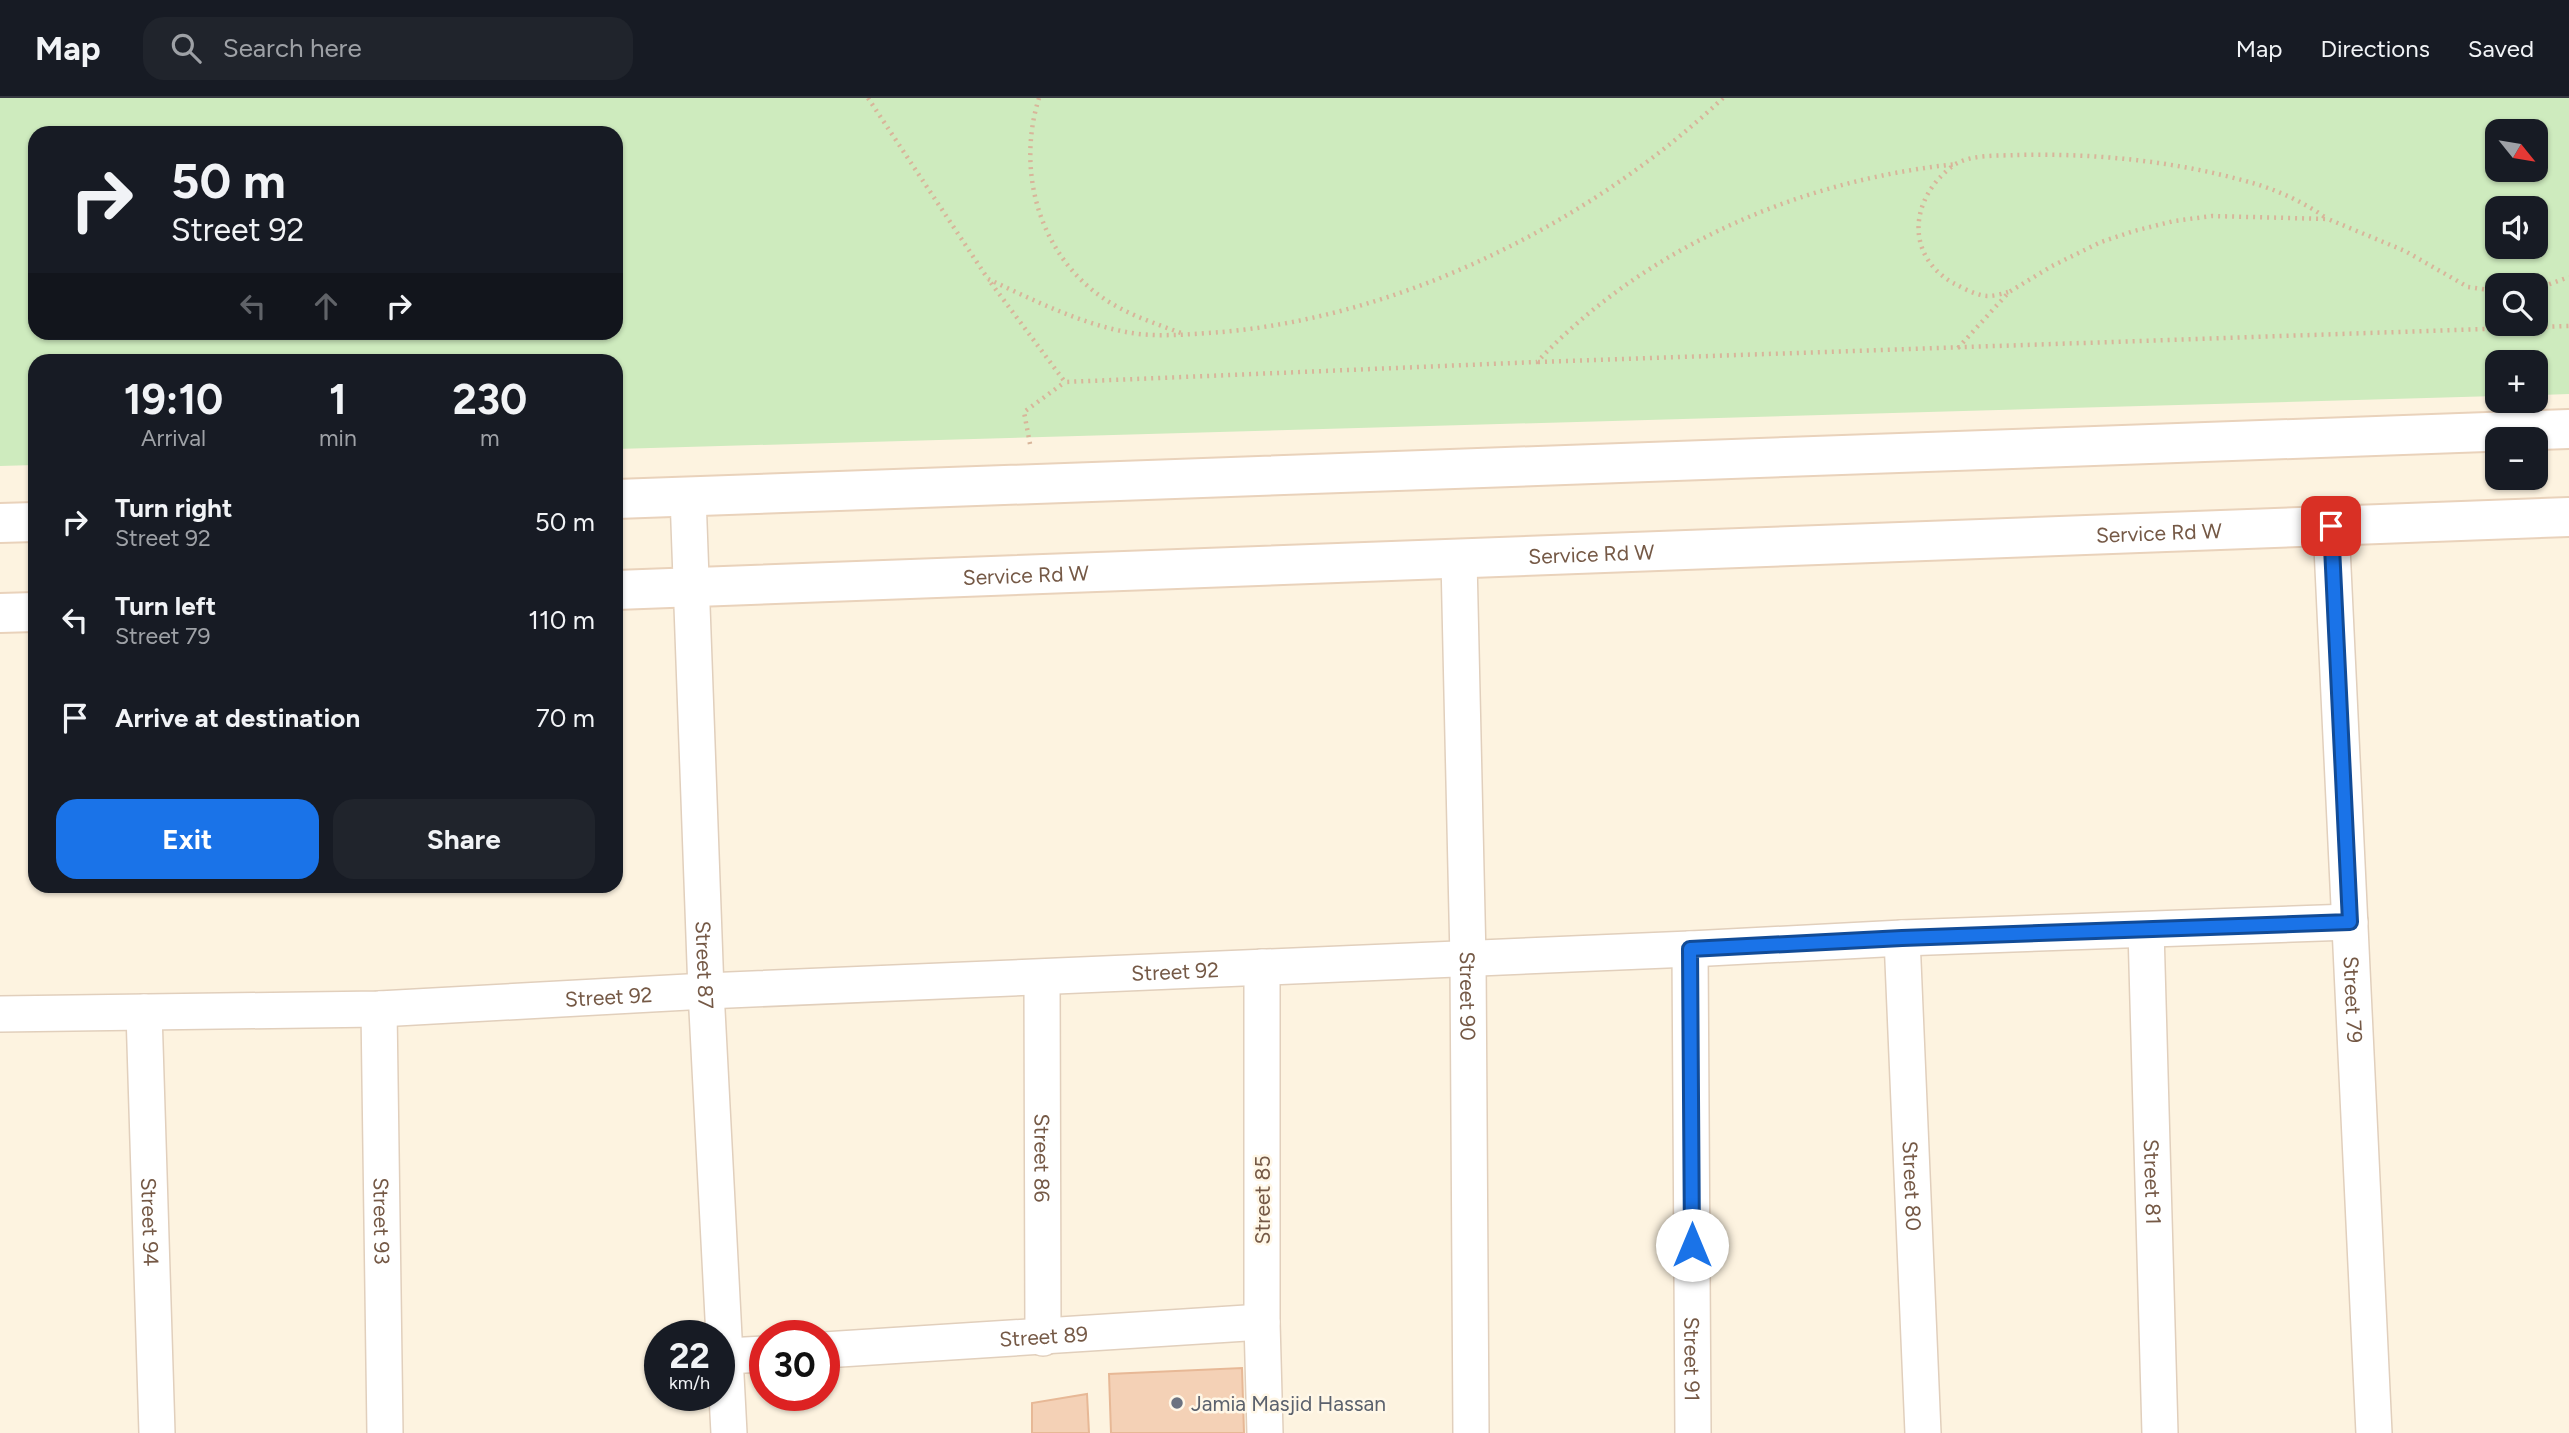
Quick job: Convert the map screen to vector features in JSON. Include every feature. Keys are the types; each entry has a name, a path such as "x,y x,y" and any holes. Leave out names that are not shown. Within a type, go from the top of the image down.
{"main road":[{"path":"623,499 2569,429"},
{"name":"Service Rd W","path":"623,590 2569,517"},
{"path":"0,523 28,522"},
{"path":"0,613 28,612"}],"street":[{"name":"Street 87","path":"688,496 706,991 724,1320"},
{"name":"Street 79","path":"2331,526 2374,1433"},
{"name":"Street 90","path":"1460,560 1468,959 1471,1433"},
{"name":"Street 92","path":"0,1014 379,1009 706,991 1902,938 2350,922"},
{"name":"Street 81","path":"2146,930 2160,1433"},
{"name":"Street 80","path":"1902,938 1923,1433"},
{"name":"Street 91","path":"1690,949 1693,1433"},
{"name":"Street 85","path":"1262,967 1262,1322 1265,1433"},
{"name":"Street 86","path":"1042,978 1043,1338"},
{"name":"Street 93","path":"379,1009 385,1433"},
{"name":"Street 94","path":"144,1012 157,1433"},
{"name":"Street 89","path":"840,1349 1262,1322"},
{"name":"Street 87","path":"728,1411 729,1433"}],"path":[{"path":"868,98 988,278 1065,382"},
{"path":"1039,98 1029,150 1038,210 1049,239 1081,281 1104,299 1131,314 1184,334"},
{"path":"988,278 1102,326 1128,333 1184,334 1247,330 1318,316 1395,295 1533,235 1617,185 1670,146 1723,98"},
{"path":"1537,362 1557,341 1629,282 1684,248 1746,218 1846,182 1909,169 1956,164 1988,156 2057,154 2139,161 2217,174 2252,183 2405,251 2468,287 2485,289"},
{"path":"1956,164 1935,182 1925,198 1918,217 1920,243 1929,263 1940,275 1964,289 1988,296 2009,292"},
{"path":"1958,348 2009,292 2052,266 2101,242 2174,221 2223,216 2328,219"},
{"path":"2548,285 2569,277"},
{"path":"1036,484 1024,412 1065,382 1537,362 2569,326"}],"green space":[{"path":"0,98 2569,98 2569,394 2548,395 2548,350 2485,350 2485,396 623,449 623,354 28,354 28,465 0,466"}],"building":[{"name":"Jamia Masjid Hassan","path":"1242,1368 1244,1433 1111,1433 1109,1374"},
{"path":"1087,1394 1089,1433 1032,1433 1032,1403"}],"place":[{"name":"Jamia Masjid Hassan","path":"1177,1403"}],"route":[{"path":"1692,1245 1690,949 1902,938 2350,922 2331,526"}]}
